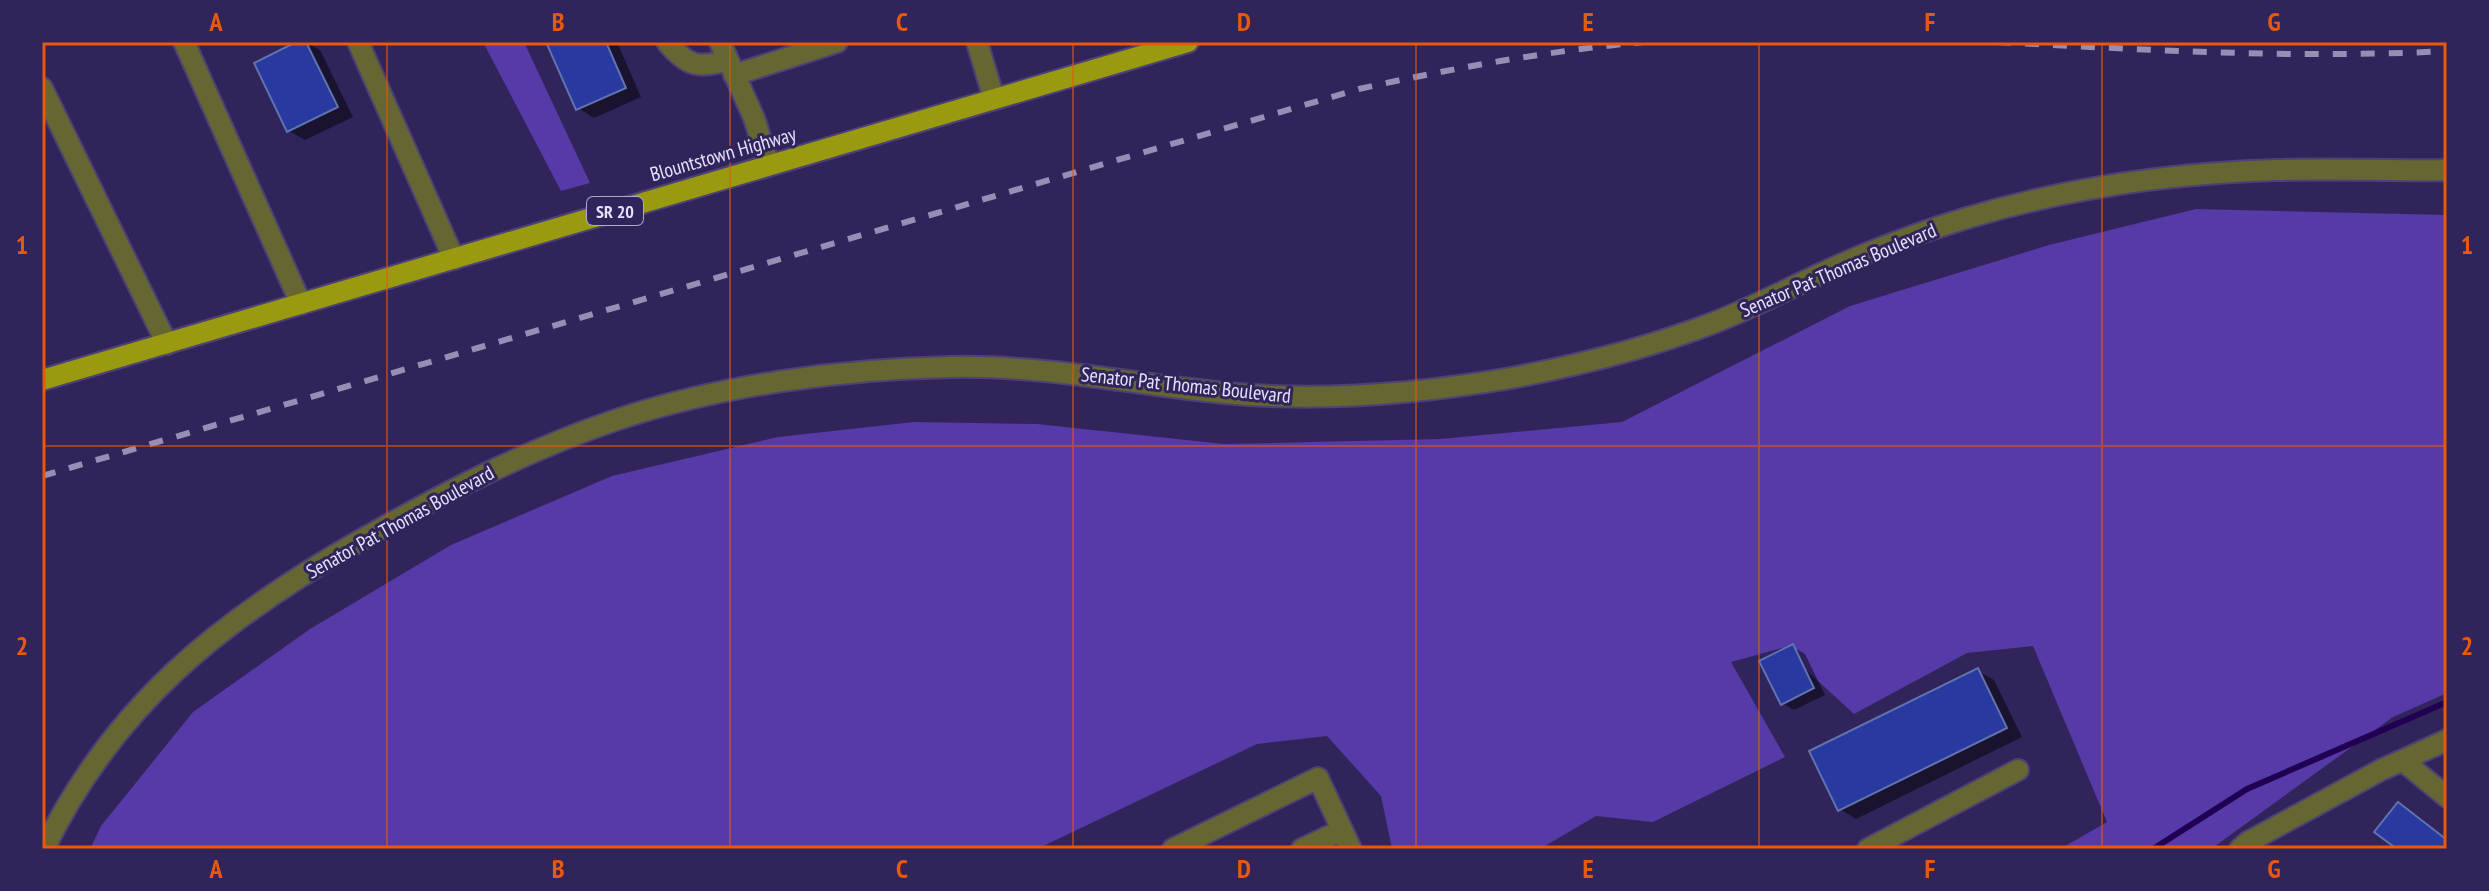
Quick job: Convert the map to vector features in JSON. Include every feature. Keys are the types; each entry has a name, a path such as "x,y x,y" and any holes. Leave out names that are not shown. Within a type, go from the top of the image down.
{"main road":[{"name":"Blountstown Highway","path":"42,380 994,99 1151,47 1188,42"}],"street":[{"path":"184,42 301,304"},
{"path":"358,42 454,259"},
{"path":"667,42 680,58 704,68 727,59 837,42"},
{"path":"977,42 994,99"},
{"path":"727,59 754,118 769,165"},
{"path":"42,88 167,344"},
{"name":"Senator Pat Thomas Boulevard","path":"47,843 89,769 133,714 204,643 247,610 462,483 532,452 620,419 760,386 838,373 929,368 1056,372 1228,393 1309,397 1379,395 1450,388 1567,367 1636,348 1712,323 1905,239 2050,196 2146,180 2221,173 2447,170"},
{"path":"2240,849 2248,842 2447,740"},
{"path":"2403,761 2447,797"},
{"path":"1868,849 2018,770"},
{"path":"1173,849 1318,778 1351,849"},
{"path":"1302,849 1342,830"}],"shaded area":[{"path":"483,42 524,42 590,183 561,191"},
{"path":"2196,209 2447,215 2447,693 2393,717 2211,849 2060,849 2107,822 2033,646 1967,653 1854,714 1782,648 1731,662 1785,757 1653,822 1596,816 1540,849 1392,849 1381,796 1327,736 1257,744 1037,849 90,849 101,826 193,712 310,629 451,545 612,476 778,437 914,422 1037,424 1224,444 1440,439 1622,422 1850,306 2049,245"}],"building":[{"path":"296,42 306,42 338,107 287,132 254,63"},
{"path":"546,42 606,42 626,88 576,110"},
{"path":"1793,644 1814,688 1781,705 1759,661"},
{"path":"1978,668 2007,728 1838,811 1809,751"},
{"path":"2398,802 2447,840 2447,849 2397,849 2374,832"}],"waterway":[{"path":"2153,849 2247,789 2447,702"}],"railway":[{"path":"42,476 1359,89 1501,61 1644,42"},
{"path":"1997,42 2278,54 2447,51"}]}
